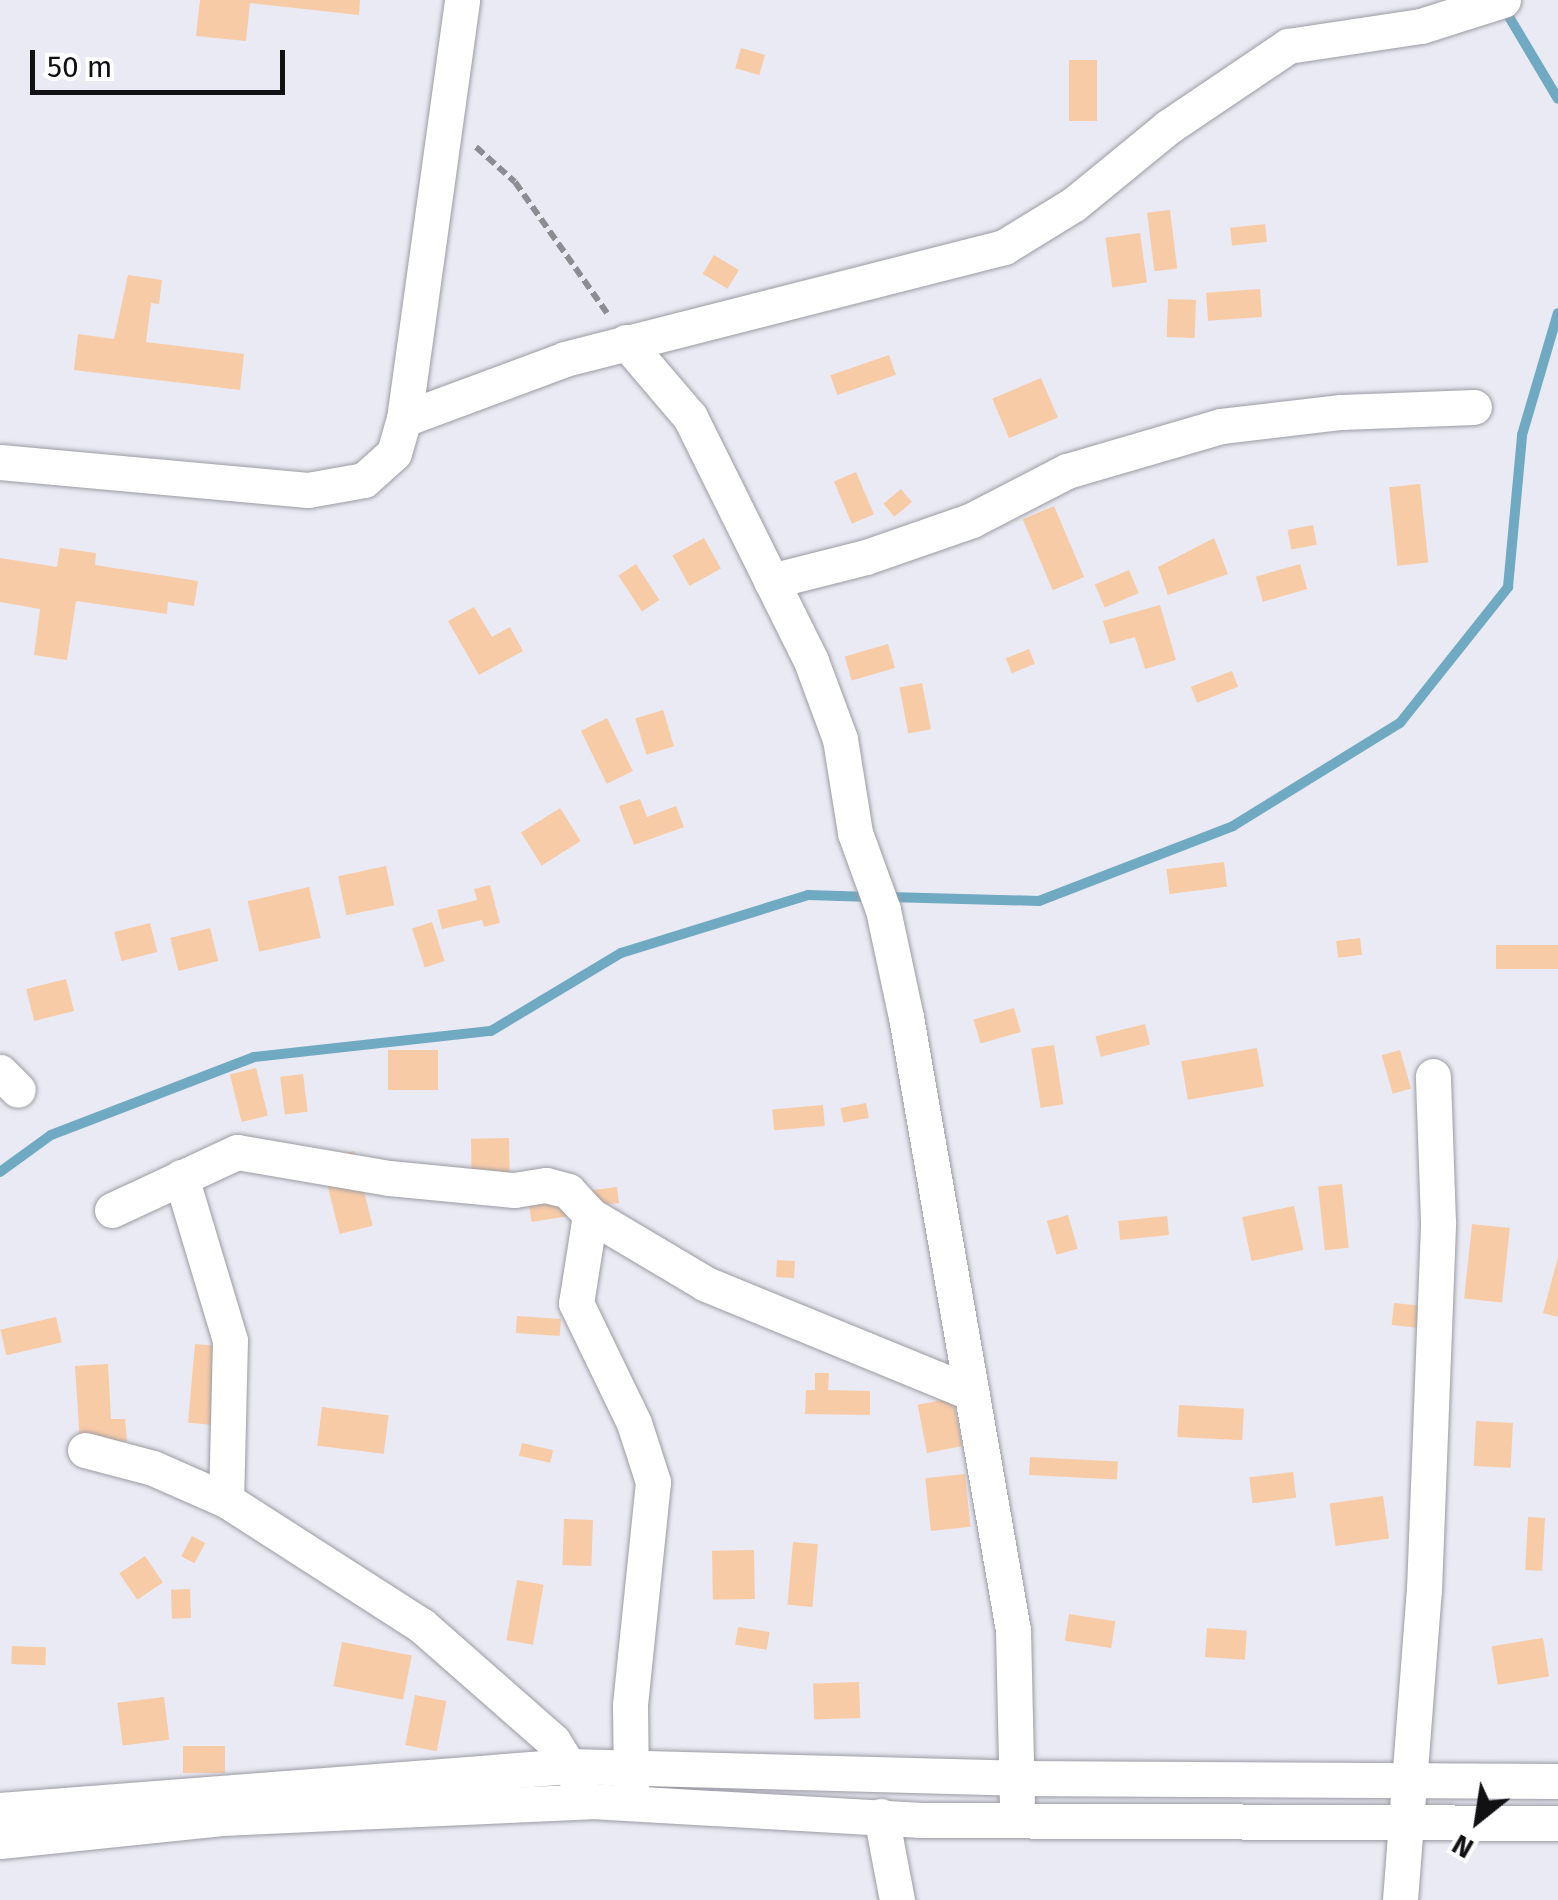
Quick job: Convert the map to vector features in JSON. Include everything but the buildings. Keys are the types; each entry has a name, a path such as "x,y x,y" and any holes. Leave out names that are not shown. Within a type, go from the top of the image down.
{"street":[{"path":"0,462 308,490 364,480 394,453 404,419 462,0"},
{"path":"404,419 626,342 1004,248 1074,204 1168,128 1231,91 1288,46 1421,26 1503,0"},
{"path":"626,342 690,418 771,581 840,739 855,833 883,910 1013,1630 1018,1817"},
{"path":"771,581 884,551 972,520 1066,472 1221,426 1340,412 1474,407"},
{"path":"1400,1900 1424,1590 1438,1222 1433,1076"},
{"path":"112,1210 237,1152 390,1178 514,1190 546,1185 568,1191 590,1215 706,1284 972,1393"},
{"path":"181,1177 230,1340 226,1500"},
{"path":"590,1215 576,1303 634,1422 653,1482 630,1705 631,1788"},
{"path":"85,1450 154,1468 226,1500 421,1626 520,1708 569,1766 592,1802"},
{"path":"0,1810 569,1766 631,1788 881,1816 1406,1826 1558,1823"},
{"path":"0,1841 241,1817 592,1802 631,1788 1017,1778 1558,1781"},
{"path":"881,1816 897,1900"}],"path":[{"path":"446,120 515,182 626,342"}],"waterway":[{"path":"1502,5 1558,99"},
{"path":"888,897 1039,901 1233,826 1400,723 1508,587 1522,435 1558,313"},
{"path":"0,1172 51,1135 254,1057 491,1031 621,953 808,895 871,897"}]}
